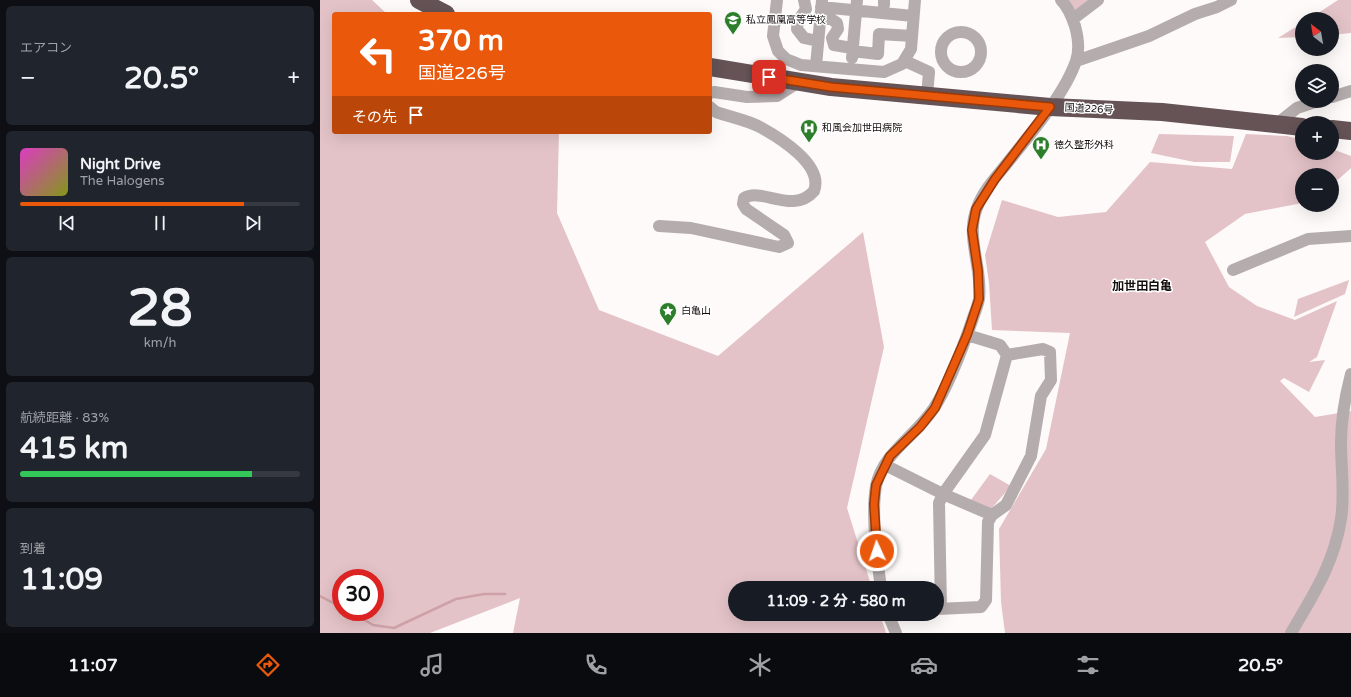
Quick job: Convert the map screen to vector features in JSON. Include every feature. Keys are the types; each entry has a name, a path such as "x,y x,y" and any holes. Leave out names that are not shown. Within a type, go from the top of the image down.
{"highway":[{"path":"419,0 442,12"},
{"name":"国道226号","path":"712,67 799,82 927,96 1050,107 1162,112 1295,126"}],"street":[{"path":"777,0 773,31 774,44 778,51 793,62 816,66 884,72 894,69 905,61 911,49 914,8 856,5 821,8"},
{"path":"804,0 806,9 798,21 797,29 804,38 818,41"},
{"path":"880,581 874,504 876,485 890,456 920,427 935,408 967,335 979,299 978,271 972,230 976,209 995,179 1062,91 1076,61 1078,36 1073,19 1061,0"},
{"path":"1073,19 1098,0"},
{"path":"1076,61 1149,36 1195,14 1217,7 1231,0"},
{"path":"850,69 856,5"},
{"path":"878,26 882,6"},
{"path":"816,66 821,8"},
{"path":"821,8 837,23 838,29 832,38 834,44 878,54 879,34 912,36"},
{"path":"927,96 929,72 942,60"},
{"path":"905,61 929,72"},
{"path":"712,92 747,97 777,96 799,82"},
{"path":"1339,95 1351,92"},
{"path":"1278,123 1297,108"},
{"path":"659,226 691,228 778,247 788,243 787,239 784,235 746,209 743,204 744,198 755,196 796,201 804,200 814,191 816,179 814,172 804,159 760,127 716,112 712,109"},
{"path":"1233,270 1308,239 1351,236"},
{"path":"967,335 1000,345 1007,355"},
{"path":"944,608 980,607 986,600 988,522 992,515 1006,505 1031,456 1041,396 1051,380 1050,352 1043,349 1007,355"},
{"path":"939,581 939,502 943,494 985,435 1007,355"},
{"path":"1291,633 1324,575 1335,545 1341,519 1344,491 1342,424 1351,374"},
{"path":"885,465 943,494 992,515"},
{"path":"891,621 896,633"}],"shaded area":[{"path":"320,0 372,0 385,12 332,12 332,134 559,134 557,213 599,310 718,356 863,232 884,347 847,508 870,581 728,581 728,621 882,621 886,633 513,633 520,598 430,633 320,633"},
{"path":"1067,0 1094,0 1075,11"},
{"path":"1338,0 1351,0 1351,33 1339,34 1339,12 1320,12"},
{"path":"1295,27 1295,37 1278,38"},
{"path":"1159,134 1234,136 1230,162 1194,162 1151,153"},
{"path":"1246,134 1287,136 1295,138 1295,160 1339,160 1339,152 1351,156 1351,168 1339,179 1339,168 1295,168 1295,204 1245,214 1205,242 1229,287 1257,306 1295,320 1337,301 1317,357 1309,362 1325,360 1309,392 1284,378 1280,381 1315,417 1351,411 1351,633 1005,633 1001,602 999,529 1046,449 1070,333 992,330 989,283 985,255 1002,200 1058,217 1106,212 1150,162 1232,169"},
{"path":"1349,280 1345,294 1294,317 1298,299"},
{"path":"990,474 1011,486 991,509 971,500"}],"waterway":[{"path":"366,621 373,625 394,628 456,599 484,594 505,594"},
{"path":"320,596 332,602"}],"place":[{"name":"私立鳳凰高等学校","path":"733,35"},
{"name":"和風会加世田病院","path":"809,143"},
{"name":"徳久整形外科","path":"1041,160"},
{"name":"白亀山","path":"668,326"}],"district":[{"name":"加世田白亀","path":"1142,286"}],"route":[{"path":"769,77 831,87 1050,107 995,179 982,197 976,209 972,230 978,271 979,299 967,335 935,408 920,427 890,456 876,485 874,504 877,551"}]}
